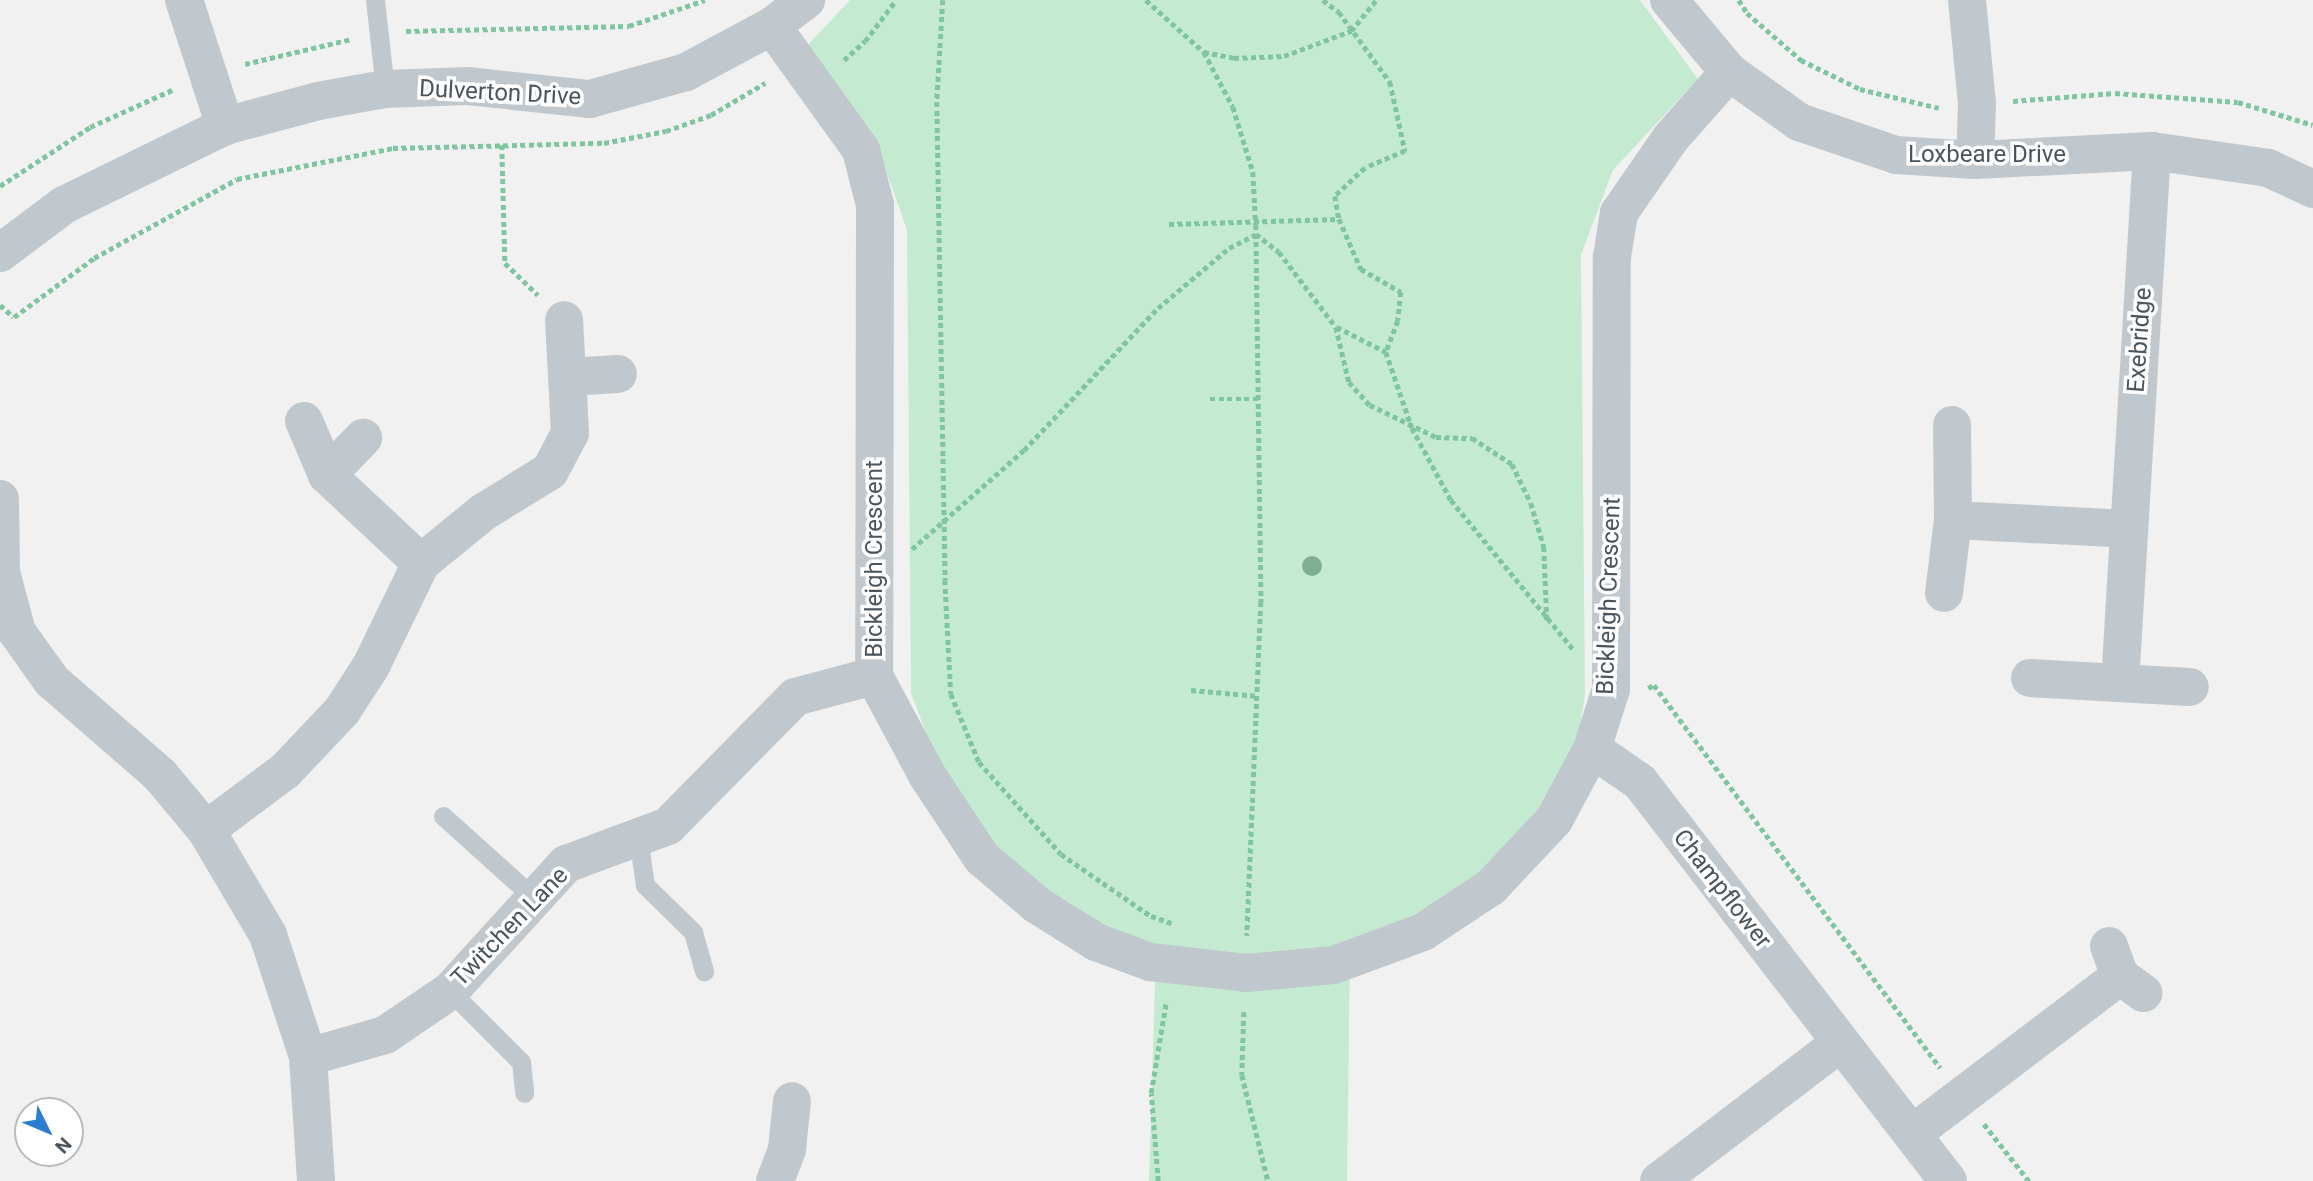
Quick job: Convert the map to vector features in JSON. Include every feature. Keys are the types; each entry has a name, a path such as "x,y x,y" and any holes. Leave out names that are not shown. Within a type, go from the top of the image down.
{"street":[{"path":"184,0 225,126"},
{"name":"Dulverton Drive","path":"3,245 64,205 225,126 318,101 385,89 468,86 590,99 686,72 772,26 806,0"},
{"name":"Loxbeare Drive","path":"1669,0 1729,72 1799,122 1896,155 1975,160 2152,150 2268,168 2313,189"},
{"path":"1967,0 1977,104 1975,160"},
{"name":"Bickleigh Crescent","path":"772,26 810,74 862,150 876,205 874,676 927,775 982,858 1037,905 1096,942 1172,967 1246,973 1334,965 1423,932 1491,887 1554,820 1592,749 1611,689 1612,257 1619,213 1663,149 1729,72"},
{"name":"Exebridge","path":"2120,683 2152,150"},
{"path":"206,830 285,771 342,711 371,666 421,564 482,513 550,471 570,433 564,320"},
{"path":"567,377 618,374"},
{"path":"304,421 327,475 421,564"},
{"path":"1944,593 1953,520 1952,425"},
{"path":"327,475 363,438"},
{"path":"0,499 1,572 17,632 52,681 160,775 206,830 268,935 308,1057 316,1181"},
{"path":"1953,520 2128,528"},
{"name":"Twitchen Lane","path":"308,1057 385,1035 450,991 533,897 566,864 668,826 795,697 874,676"},
{"path":"2030,678 2190,687"},
{"name":"Champflower","path":"1592,749 1640,782 1948,1181"},
{"path":"1912,1134 2124,972"},
{"path":"1659,1181 1840,1043"},
{"path":"775,1181 787,1149 792,1101"}],"lane":[{"path":"375,0 385,89"},
{"path":"443,816 533,897"},
{"path":"638,837 645,885 693,932 705,971"},
{"path":"450,991 521,1062 524,1093"}],"path":[{"path":"0,305 14,317 94,257 237,179 305,162 393,148 604,144 666,131 810,74 865,41 896,0"},
{"path":"943,0 937,102 951,694 979,762 1061,854 1151,916 1190,934 1172,967 1151,1093 1157,1181"},
{"path":"1146,0 1204,52 1233,107 1249,159 1256,225 1260,399 1259,696 1242,1074 1269,1181"},
{"path":"1323,0 1339,12 1390,82 1405,151 1365,168 1335,195 1339,219 1361,269 1401,292 1398,321 1386,352"},
{"path":"1204,52 1234,58 1284,56 1351,31 1377,0"},
{"path":"502,145 505,263 564,320"},
{"path":"1170,224 1256,225 1296,218 1339,219"},
{"path":"875,582 945,519 976,497 1158,308 1229,248 1256,234"},
{"path":"1256,234 1279,252 1336,327 1349,382 1370,405 1412,428 1436,437 1472,438 1512,464 1531,503 1544,547 1547,622"},
{"path":"1336,327 1386,352 1402,386 1412,428 1451,500 1547,622 1611,689 1640,691 1654,685 1962,1096 2029,1181"},
{"path":"1210,399 1260,399"},
{"path":"1191,690 1259,696"}],"green space":[{"path":"850,0 1640,0 1698,79 1613,170 1581,255 1585,695 1571,785 1475,895 1350,953 1347,1181 1149,1181 1156,950 1093,924 993,849 940,770 911,693 907,230 885,168 805,48"}]}
